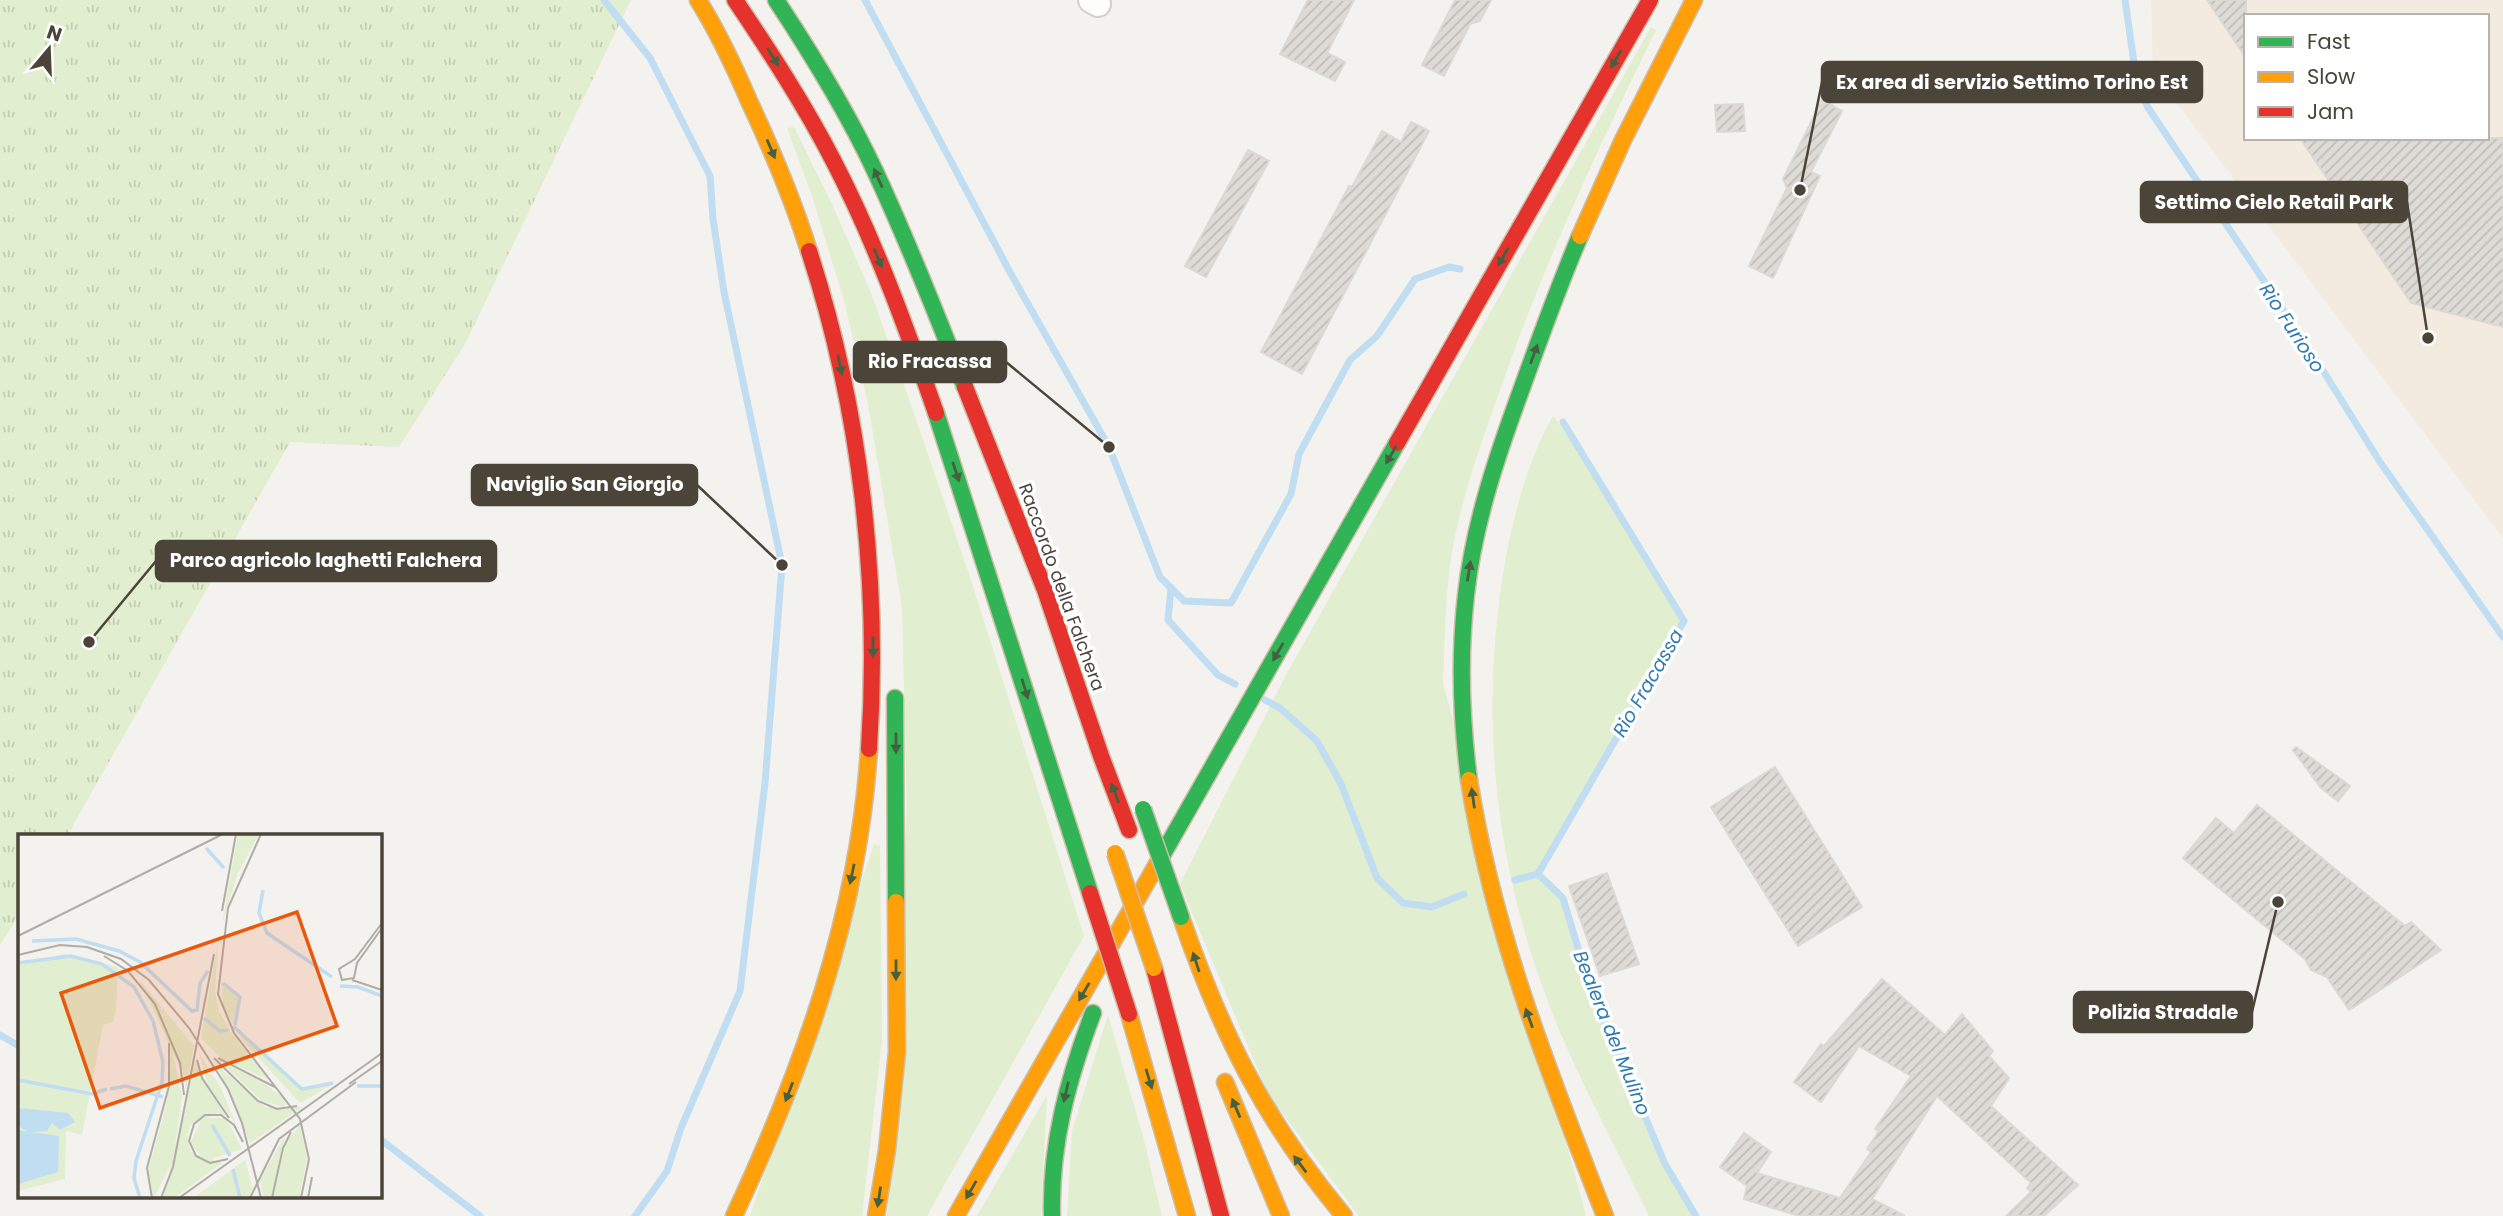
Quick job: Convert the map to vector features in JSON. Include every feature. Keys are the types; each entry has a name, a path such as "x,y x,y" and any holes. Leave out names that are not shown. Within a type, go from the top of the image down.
{"highway":[{"path":"698,0 738,75 796,208 836,346 888,625"},
{"path":"735,0 774,57 833,160 879,259 916,355 954,464 1129,1014 1187,1216"},
{"name":"Raccordo della Falchera","path":"776,0 840,103 874,168 917,265 1036,565 1131,836"},
{"path":"956,1216 1650,0"},
{"path":"1605,1216 1553,1082 1505,944 1478,836 1463,698 1465,595 1479,522 1502,443 1551,307 1624,137 1694,0"},
{"path":"734,1216 782,1110 804,1052 827,980 858,844 870,728 873,652 872,573 860,482"},
{"path":"876,1216 887,1150 897,1052 895,677"},
{"path":"1095,780 1101,756 1132,785 1143,809 1201,979 1234,1054 1259,1102 1288,1148 1344,1216"},
{"path":"1052,1216 1053,1164 1059,1121 1072,1069 1101,993 1215,762"},
{"path":"1113,847 1154,968 1221,1216"},
{"path":"1143,867 1156,903"},
{"path":"1217,1063 1281,1216"},
{"path":"1553,1082 1602,1163"}],"shaded area":[{"path":"2151,0 2503,0 2503,538 2153,71"}],"green space":[{"path":"0,0 631,0 465,344 399,447 290,442 68,834 18,834 18,917 0,945"},
{"path":"1651,27 1656,30 1556,246 1520,334 1490,419 1459,520 1451,558 1446,612 1443,683 1586,1216 1359,1216 1268,1094 1180,884 1286,675"},
{"path":"794,127 871,293 969,574 1084,936 927,1216 887,1216 907,809 902,607 868,404 845,304 812,196 787,128"},
{"path":"1553,416 1572,441 1681,622 1536,871 1537,878 1560,899 1664,1167 1693,1216 1649,1216 1594,1106 1542,986 1511,880 1501,825 1493,716 1499,603 1517,507 1533,459"},
{"path":"874,844 880,846 882,1041 862,1216 750,1216"},
{"path":"1108,1015 1144,1140 1162,1216 1067,1216 1072,1131"},
{"path":"1047,1095 1041,1216 977,1216"}],"building":[{"path":"1308,0 1354,0 1327,53 1345,62 1335,81 1280,54"},
{"path":"1455,0 1491,0 1480,21 1470,24 1444,76 1422,65"},
{"path":"2207,0 2246,0 2244,55"},
{"path":"1822,100 1842,111 1811,172 1820,176 1773,278 1749,266 1787,188 1783,179"},
{"path":"1743,104 1745,131 1717,132 1715,105"},
{"path":"1411,122 1429,131 1302,374 1261,352 1349,186 1352,187 1382,131 1401,142"},
{"path":"2503,138 2503,327 2411,303 2301,140"},
{"path":"1248,150 1269,161 1206,277 1185,266"},
{"path":"2296,747 2350,786 2338,801 2321,788 2293,750"},
{"path":"1775,767 1862,907 1798,946 1711,807"},
{"path":"2257,805 2405,926 2411,922 2441,950 2349,1010 2327,977 2311,970 2305,959 2183,858 2216,818 2234,833"},
{"path":"1607,873 1639,964 1600,976 1569,886"},
{"path":"1882,979 1945,1035 1962,1014 1993,1051 1989,1056 2009,1078 1991,1106 2078,1185 2044,1216 2006,1216 2031,1192 2027,1188 2031,1183 1937,1096 1872,1199 1905,1216 1799,1216 1744,1199 1747,1186 1720,1167 1744,1133 1771,1152 1757,1173 1840,1198 1871,1152 1867,1149 1879,1131 1875,1129 1911,1076 1859,1046 1821,1102 1794,1082 1821,1044 1824,1046"}],"waterway":[{"path":"604,0 650,58 710,176 713,219 724,292 782,565 765,783 740,991 681,1128 667,1171 635,1216"},
{"name":"Rio Fracassa","path":"865,0 1011,274 1109,447 1160,577 1184,601 1231,603 1291,494 1299,454 1350,360 1377,336 1415,279 1449,267 1460,269"},
{"name":"Rio Furioso","path":"2125,0 2134,63 2147,106 2312,353 2380,462 2503,637"},
{"name":"Rio Fracassa","path":"1538,874 1684,621 1563,422"},
{"name":"Bealera del Mulino","path":"1171,588 1168,620 1218,675 1235,684"},
{"name":"Bealera del Mulino","path":"1265,700 1280,708 1317,741 1341,784 1377,878 1403,903 1432,907 1464,894"},
{"name":"Bealera del Mulino","path":"1515,880 1538,874 1563,898 1587,978 1665,1164 1696,1216"},
{"path":"0,1035 18,1045"},
{"path":"382,1141 480,1216"}],"traffic: fast":[{"path":"776,0 864,149 911,252 965,387"},
{"path":"1469,780 1464,734 1462,664 1466,595 1475,541 1505,436 1550,310 1580,236"},
{"path":"936,413 1090,893"},
{"path":"1160,859 1397,443"},
{"path":"895,698 896,902"},
{"path":"1143,809 1181,917"},
{"path":"1052,1216 1054,1164 1062,1113 1093,1013"}],"traffic: slow":[{"path":"698,0 725,49 766,138 809,251"},
{"path":"1580,236 1623,140 1694,0"},
{"path":"734,1216 783,1104 824,988 853,870 869,749"},
{"path":"1469,780 1479,837 1508,947 1563,1109 1605,1216"},
{"path":"1115,853 1154,968"},
{"path":"956,1216 1160,859"},
{"path":"876,1216 887,1150 897,1052 896,902"},
{"path":"1181,917 1229,1038 1248,1075 1291,1145 1344,1216"},
{"path":"1129,1014 1187,1216"},
{"path":"1225,1082 1281,1216"}],"traffic: jam":[{"path":"735,0 798,98 848,191 889,285 936,413"},
{"path":"1397,443 1650,0"},
{"path":"809,251 842,373 863,497 872,623 869,749"},
{"path":"965,387 1045,590 1129,830"},
{"path":"1090,893 1129,1014"},
{"path":"1154,968 1221,1216"}],"place":[{"name":"Ex area di servizio Settimo Torino Est","path":"1800,190"},
{"name":"Settimo Cielo Retail Park","path":"2428,338"},
{"name":"Rio Fracassa","path":"1109,447"},
{"name":"Naviglio San Giorgio","path":"782,565"},
{"name":"Parco agricolo laghetti Falchera","path":"89,642"},
{"name":"Polizia Stradale","path":"2278,902"}]}
